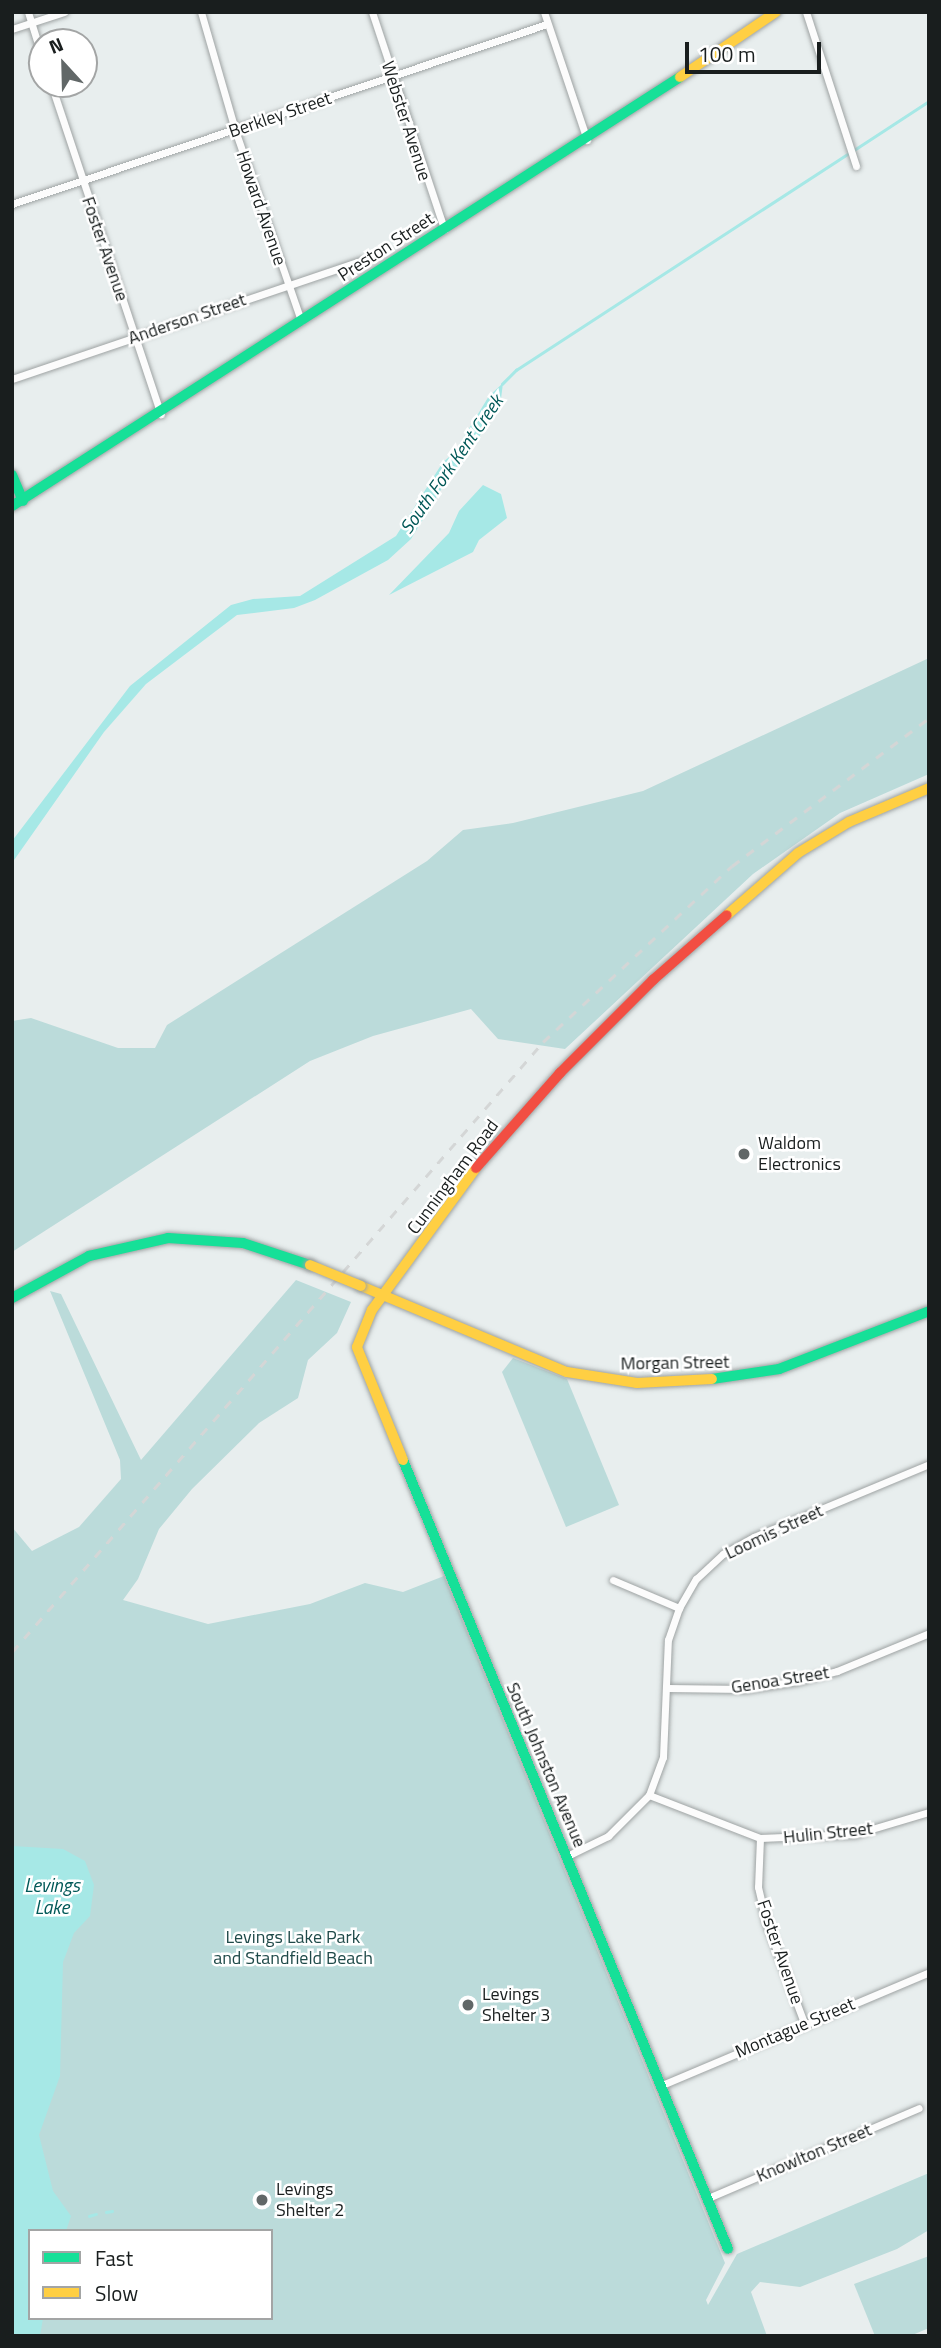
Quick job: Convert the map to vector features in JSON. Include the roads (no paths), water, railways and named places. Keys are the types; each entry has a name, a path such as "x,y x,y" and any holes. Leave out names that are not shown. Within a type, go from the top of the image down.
{"street":[{"path":"28,12 33,28"},
{"path":"12,29 64,12"},
{"name":"Howard Avenue","path":"201,12 235,130 301,321"},
{"name":"Webster Avenue","path":"372,12 444,229"},
{"path":"544,12 587,140"},
{"name":"Preston Street","path":"12,506 161,414 444,229 587,140 776,12"},
{"path":"806,12 856,166"},
{"name":"Berkley Street","path":"12,204 547,24"},
{"name":"Foster Avenue","path":"55,98 161,414"},
{"name":"Anderson Street","path":"12,379 363,260"},
{"path":"12,475 23,501"},
{"name":"Cunningham Road","path":"384,1297 470,1175 559,1073 724,915 798,853 849,822 929,789"},
{"path":"12,1298 89,1256 168,1238 243,1243 310,1265 384,1297"},
{"name":"Morgan Street","path":"384,1297 567,1372 637,1383 748,1377 779,1369 929,1311"},
{"name":"South Johnston Avenue","path":"384,1297 363,1324 357,1347 361,1363 728,2249"},
{"name":"Loomis Street","path":"567,1856 608,1836 649,1795 663,1757 668,1640 679,1608 696,1579 723,1554 929,1464"},
{"path":"612,1580 679,1608"},
{"name":"Genoa Street","path":"667,1688 745,1689 797,1681 837,1671 929,1633"},
{"name":"Hulin Street","path":"649,1795 760,1838 855,1834 929,1812"},
{"name":"Foster Avenue","path":"760,1838 758,1886 766,1922 805,2025"},
{"name":"Montague Street","path":"662,2085 929,1972"},
{"name":"Knowlton Street","path":"708,2198 919,2108"}],"water":[{"path":"503,383 501,399 468,456 451,473 411,539 388,560 315,600 294,608 237,615 146,684 104,732 12,863 12,841 130,686 231,605 253,599 300,596 396,536 443,462 454,453 489,396"},
{"path":"483,485 501,494 507,518 479,540 473,552 389,595 449,533 459,511"},
{"name":"Levings Lake","path":"12,1846 63,1849 85,1861 94,1885 90,1916 74,1933 63,1962 60,2076 39,2135 53,2191 71,2216 67,2229 28,2229 28,2320 43,2320 40,2336 12,2336"}],"waterway":[{"name":"South Fork Kent Creek","path":"854,150 929,101"},
{"name":"South Fork Kent Creek","path":"502,384 516,370 849,153"},
{"path":"106,2212 112,2211"},
{"path":"89,2216 96,2214"}],"railway":[{"path":"12,1652 543,1042 732,866 929,718"}],"place":[{"name":"Waldom Electronics","path":"744,1154"},
{"name":"Levings Shelter 3","path":"468,2005"},
{"name":"Levings Shelter 2","path":"262,2200"}],"park label":[{"name":"Levings Lake Park and Standfield Beach","path":"293,1948"}]}
